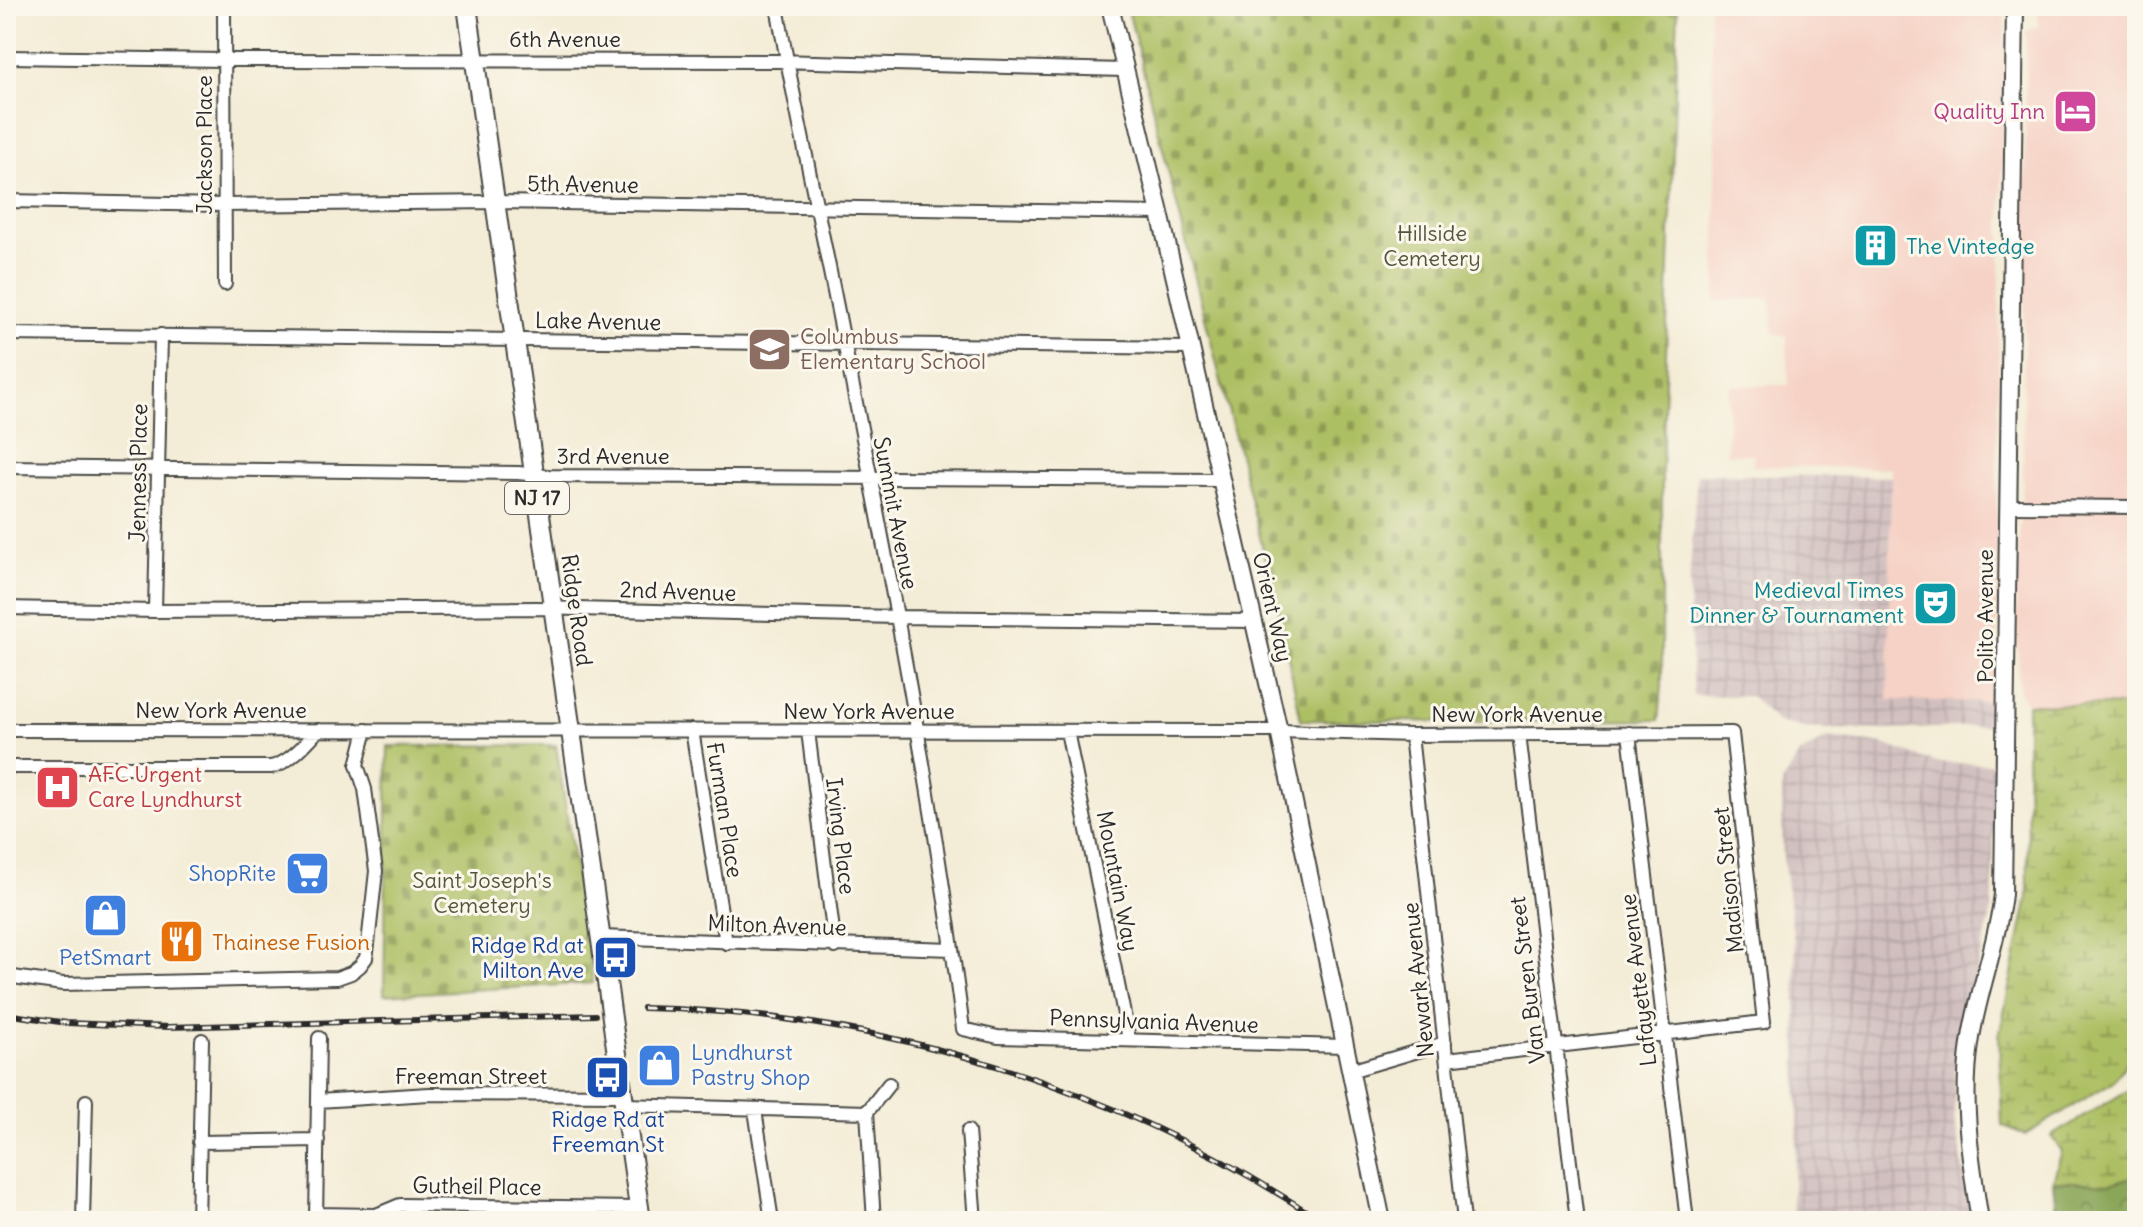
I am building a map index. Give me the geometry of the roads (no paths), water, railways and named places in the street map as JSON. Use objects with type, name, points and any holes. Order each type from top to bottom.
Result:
[{"type":"main road","name":"Ridge Road","points":[[467,6],[640,1214]]},
{"type":"street","name":"Jackson Place","points":[[224,6],[225,284]]},
{"type":"street","name":"Summit Avenue","points":[[777,6],[917,731],[963,1029]]},
{"type":"street","name":"Orient Way","points":[[1110,6],[1279,731],[1382,1221]]},
{"type":"street","name":"Polito Avenue","points":[[1980,1221],[1968,1141],[1966,1076],[1976,1011],[1995,949],[2003,894],[2015,6]]},
{"type":"street","name":"6th Avenue","points":[[6,57],[787,61],[1124,70]]},
{"type":"street","name":"5th Avenue","points":[[6,201],[224,205],[495,202],[1160,213]]},
{"type":"street","name":"Lake Avenue","points":[[6,334],[1190,348]]},
{"type":"street","name":"Jenness Place","points":[[155,611],[161,335]]},
{"type":"street","name":"3rd Avenue","points":[[6,467],[1221,480]]},
{"type":"street","points":[[2009,506],[2137,507]]},
{"type":"street","name":"2nd Avenue","points":[[6,608],[155,611],[553,609],[1253,621]]},
{"type":"street","name":"New York Avenue","points":[[6,730],[1279,731],[1411,735],[1732,733]]},
{"type":"street","points":[[6,767],[271,767],[277,766],[307,743],[318,730]]},
{"type":"street","points":[[6,976],[63,984],[337,978],[351,973],[366,958],[376,871],[368,805],[357,765],[366,730]]},
{"type":"street","name":"Furman Place","points":[[692,730],[726,943]]},
{"type":"street","name":"Irving Place","points":[[808,731],[835,947]]},
{"type":"street","name":"Mountain Way","points":[[1067,731],[1129,1039]]},
{"type":"street","name":"Lafayette Avenue","points":[[1629,733],[1687,1221]]},
{"type":"street","name":"Madison Street","points":[[1664,1035],[1764,1022],[1732,733]]},
{"type":"street","name":"Van Buren Street","points":[[1519,734],[1577,1221]]},
{"type":"street","name":"Newark Avenue","points":[[1411,735],[1464,1221]]},
{"type":"street","name":"Milton Avenue","points":[[600,937],[952,949]]},
{"type":"street","name":"Pennsylvania Avenue","points":[[963,1029],[998,1037],[1345,1046]]},
{"type":"street","points":[[1447,1059],[1664,1035]]},
{"type":"street","points":[[316,1217],[319,1038]]},
{"type":"street","points":[[198,1221],[202,1040]]},
{"type":"street","points":[[1350,1071],[1445,1043]]},
{"type":"street","points":[[874,1221],[867,1112],[889,1084]]},
{"type":"street","name":"Freeman Street","points":[[318,1101],[429,1094],[624,1100],[755,1110],[867,1112]]},
{"type":"street","points":[[83,1221],[86,1101]]},
{"type":"street","points":[[755,1110],[772,1221]]},
{"type":"street","points":[[968,1131],[975,1221]]},
{"type":"street","points":[[199,1142],[318,1140]]},
{"type":"street","name":"Gutheil Place","points":[[316,1217],[376,1215],[400,1205],[640,1214]]},
{"type":"railway","points":[[643,1008],[733,1013],[822,1025],[910,1043],[997,1066],[1082,1096],[1165,1132],[1245,1174],[1321,1221]]},
{"type":"railway","points":[[6,1014],[67,1023],[169,1027],[595,1015]]},
{"type":"place","name":"Quality Inn","points":[[2076,111]]},
{"type":"place","name":"The Vintedge","points":[[1875,246]]},
{"type":"place","name":"Columbus Elementary School","points":[[769,349]]},
{"type":"place","name":"Medieval Times Dinner & Tournament","points":[[1935,603]]},
{"type":"place","name":"AFC Urgent Care Lyndhurst","points":[[57,787]]},
{"type":"place","name":"ShopRite","points":[[307,873]]},
{"type":"place","name":"PetSmart","points":[[105,916]]},
{"type":"place","name":"Thainese Fusion","points":[[181,942]]},
{"type":"place","name":"Ridge Rd at Milton Ave","points":[[615,958]]},
{"type":"place","name":"Lyndhurst Pastry Shop","points":[[660,1065]]},
{"type":"place","name":"Ridge Rd at Freeman St","points":[[608,1078]]},
{"type":"park label","name":"Hillside Cemetery","points":[[1432,246]]},
{"type":"park label","name":"Saint Joseph's Cemetery","points":[[482,892]]}]
